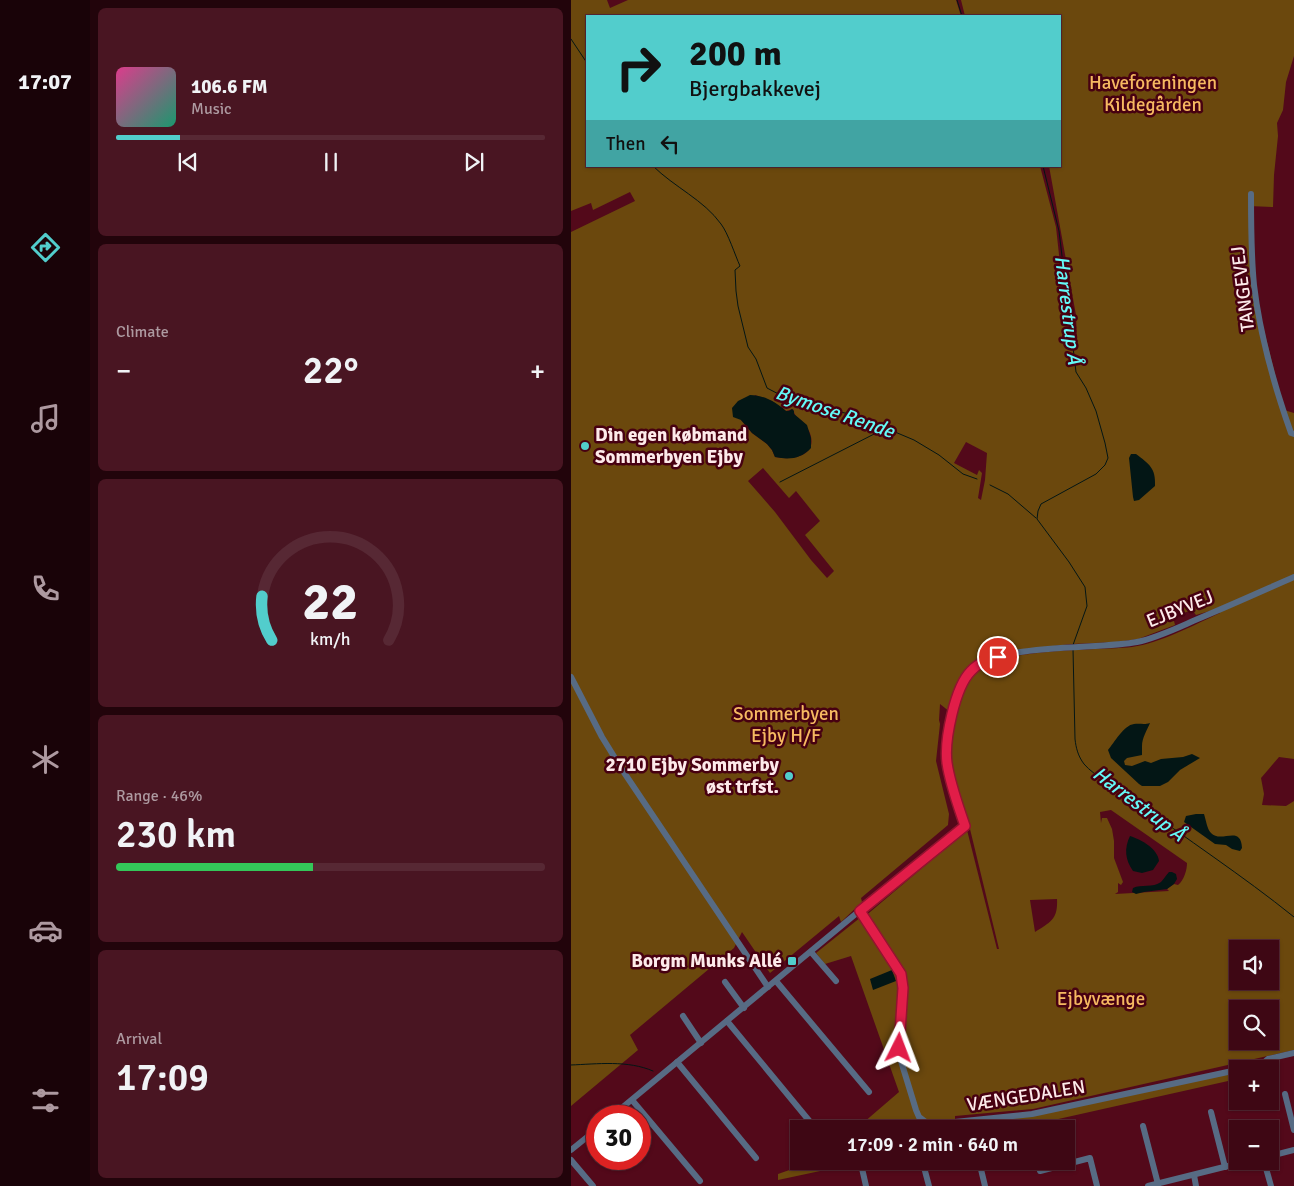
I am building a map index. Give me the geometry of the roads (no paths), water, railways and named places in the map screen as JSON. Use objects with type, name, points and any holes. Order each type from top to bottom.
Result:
[{"type":"street","name":"TANGEVEJ","points":[[1251,194],[1253,275],[1261,330],[1283,411],[1291,433],[1294,434]]},
{"type":"street","name":"EJBYVEJ","points":[[860,911],[965,826],[950,780],[947,760],[948,742],[951,717],[962,684],[977,665],[1007,655],[1073,647],[1127,644],[1154,637],[1294,577]]},
{"type":"street","points":[[571,678],[602,737],[623,771],[768,987]]},
{"type":"street","points":[[626,1105],[860,911]]},
{"type":"street","name":"VÆNGEDALEN","points":[[860,911],[901,974],[903,988],[899,1038],[901,1061],[916,1110],[919,1117],[927,1123],[948,1123],[1032,1114],[1229,1072]]},
{"type":"street","points":[[811,952],[836,981]]},
{"type":"street","points":[[776,981],[869,1092]]},
{"type":"street","points":[[725,982],[743,1008]]},
{"type":"street","points":[[683,1016],[701,1042]]},
{"type":"street","points":[[727,1021],[810,1120]]},
{"type":"street","points":[[1267,1060],[1294,1053]]},
{"type":"street","points":[[677,1062],[757,1158]]},
{"type":"street","points":[[1285,1094],[1294,1130]]},
{"type":"street","points":[[632,1100],[700,1181]]},
{"type":"street","points":[[1211,1112],[1225,1167]]},
{"type":"street","points":[[1143,1126],[1158,1184]]},
{"type":"street","points":[[571,1150],[586,1138]]},
{"type":"street","points":[[1279,1154],[1294,1150]]},
{"type":"street","points":[[1040,1172],[1091,1158],[1097,1186]]},
{"type":"street","points":[[571,1160],[593,1186]]},
{"type":"street","points":[[1148,1186],[1229,1166]]},
{"type":"street","points":[[862,1170],[866,1186]]},
{"type":"street","points":[[925,1170],[929,1186]]},
{"type":"street","points":[[981,1170],[985,1186]]},
{"type":"street","points":[[1267,1170],[1271,1186]]},
{"type":"street","points":[[1194,1175],[1197,1186]]},
{"type":"waterway","name":"Harrestrup Å","points":[[957,0],[962,15]]},
{"type":"waterway","name":"Bymose Rende","points":[[571,39],[586,62]]},
{"type":"waterway","name":"Bymose Rende","points":[[654,167],[714,215],[726,233],[740,266],[735,270],[736,291],[748,347],[756,359],[767,388],[788,399],[857,416],[914,440],[939,455],[963,474],[977,479]]},
{"type":"waterway","name":"Harrestrup Å","points":[[1043,167],[1059,231],[1076,372],[1086,388],[1096,411],[1108,458],[1105,465],[1096,474],[1041,504],[1038,511],[1037,519],[1085,587],[1087,606],[1073,645]]},
{"type":"waterway","points":[[780,482],[883,428]]},
{"type":"waterway","name":"Bymose Rende","points":[[990,485],[1008,494],[1036,518]]},
{"type":"waterway","name":"Harrestrup Å","points":[[1073,649],[1075,739],[1080,758],[1084,764],[1254,886],[1294,917]]},
{"type":"waterway","points":[[571,1065],[623,1064],[653,1071]]},
{"type":"place","name":"Din egen købmand Sommerbyen Ejby","points":[[585,446]]},
{"type":"place","name":"2710 Ejby Sommerby øst trfst.","points":[[789,776]]},
{"type":"place","name":"Borgm Munks Allé","points":[[792,961]]},
{"type":"park label","name":"Haveforeningen Kildegården","points":[[1153,94]]},
{"type":"park label","name":"Sommerbyen Ejby H/F","points":[[786,725]]},
{"type":"park label","name":"Ejbyvænge","points":[[1101,999]]}]
